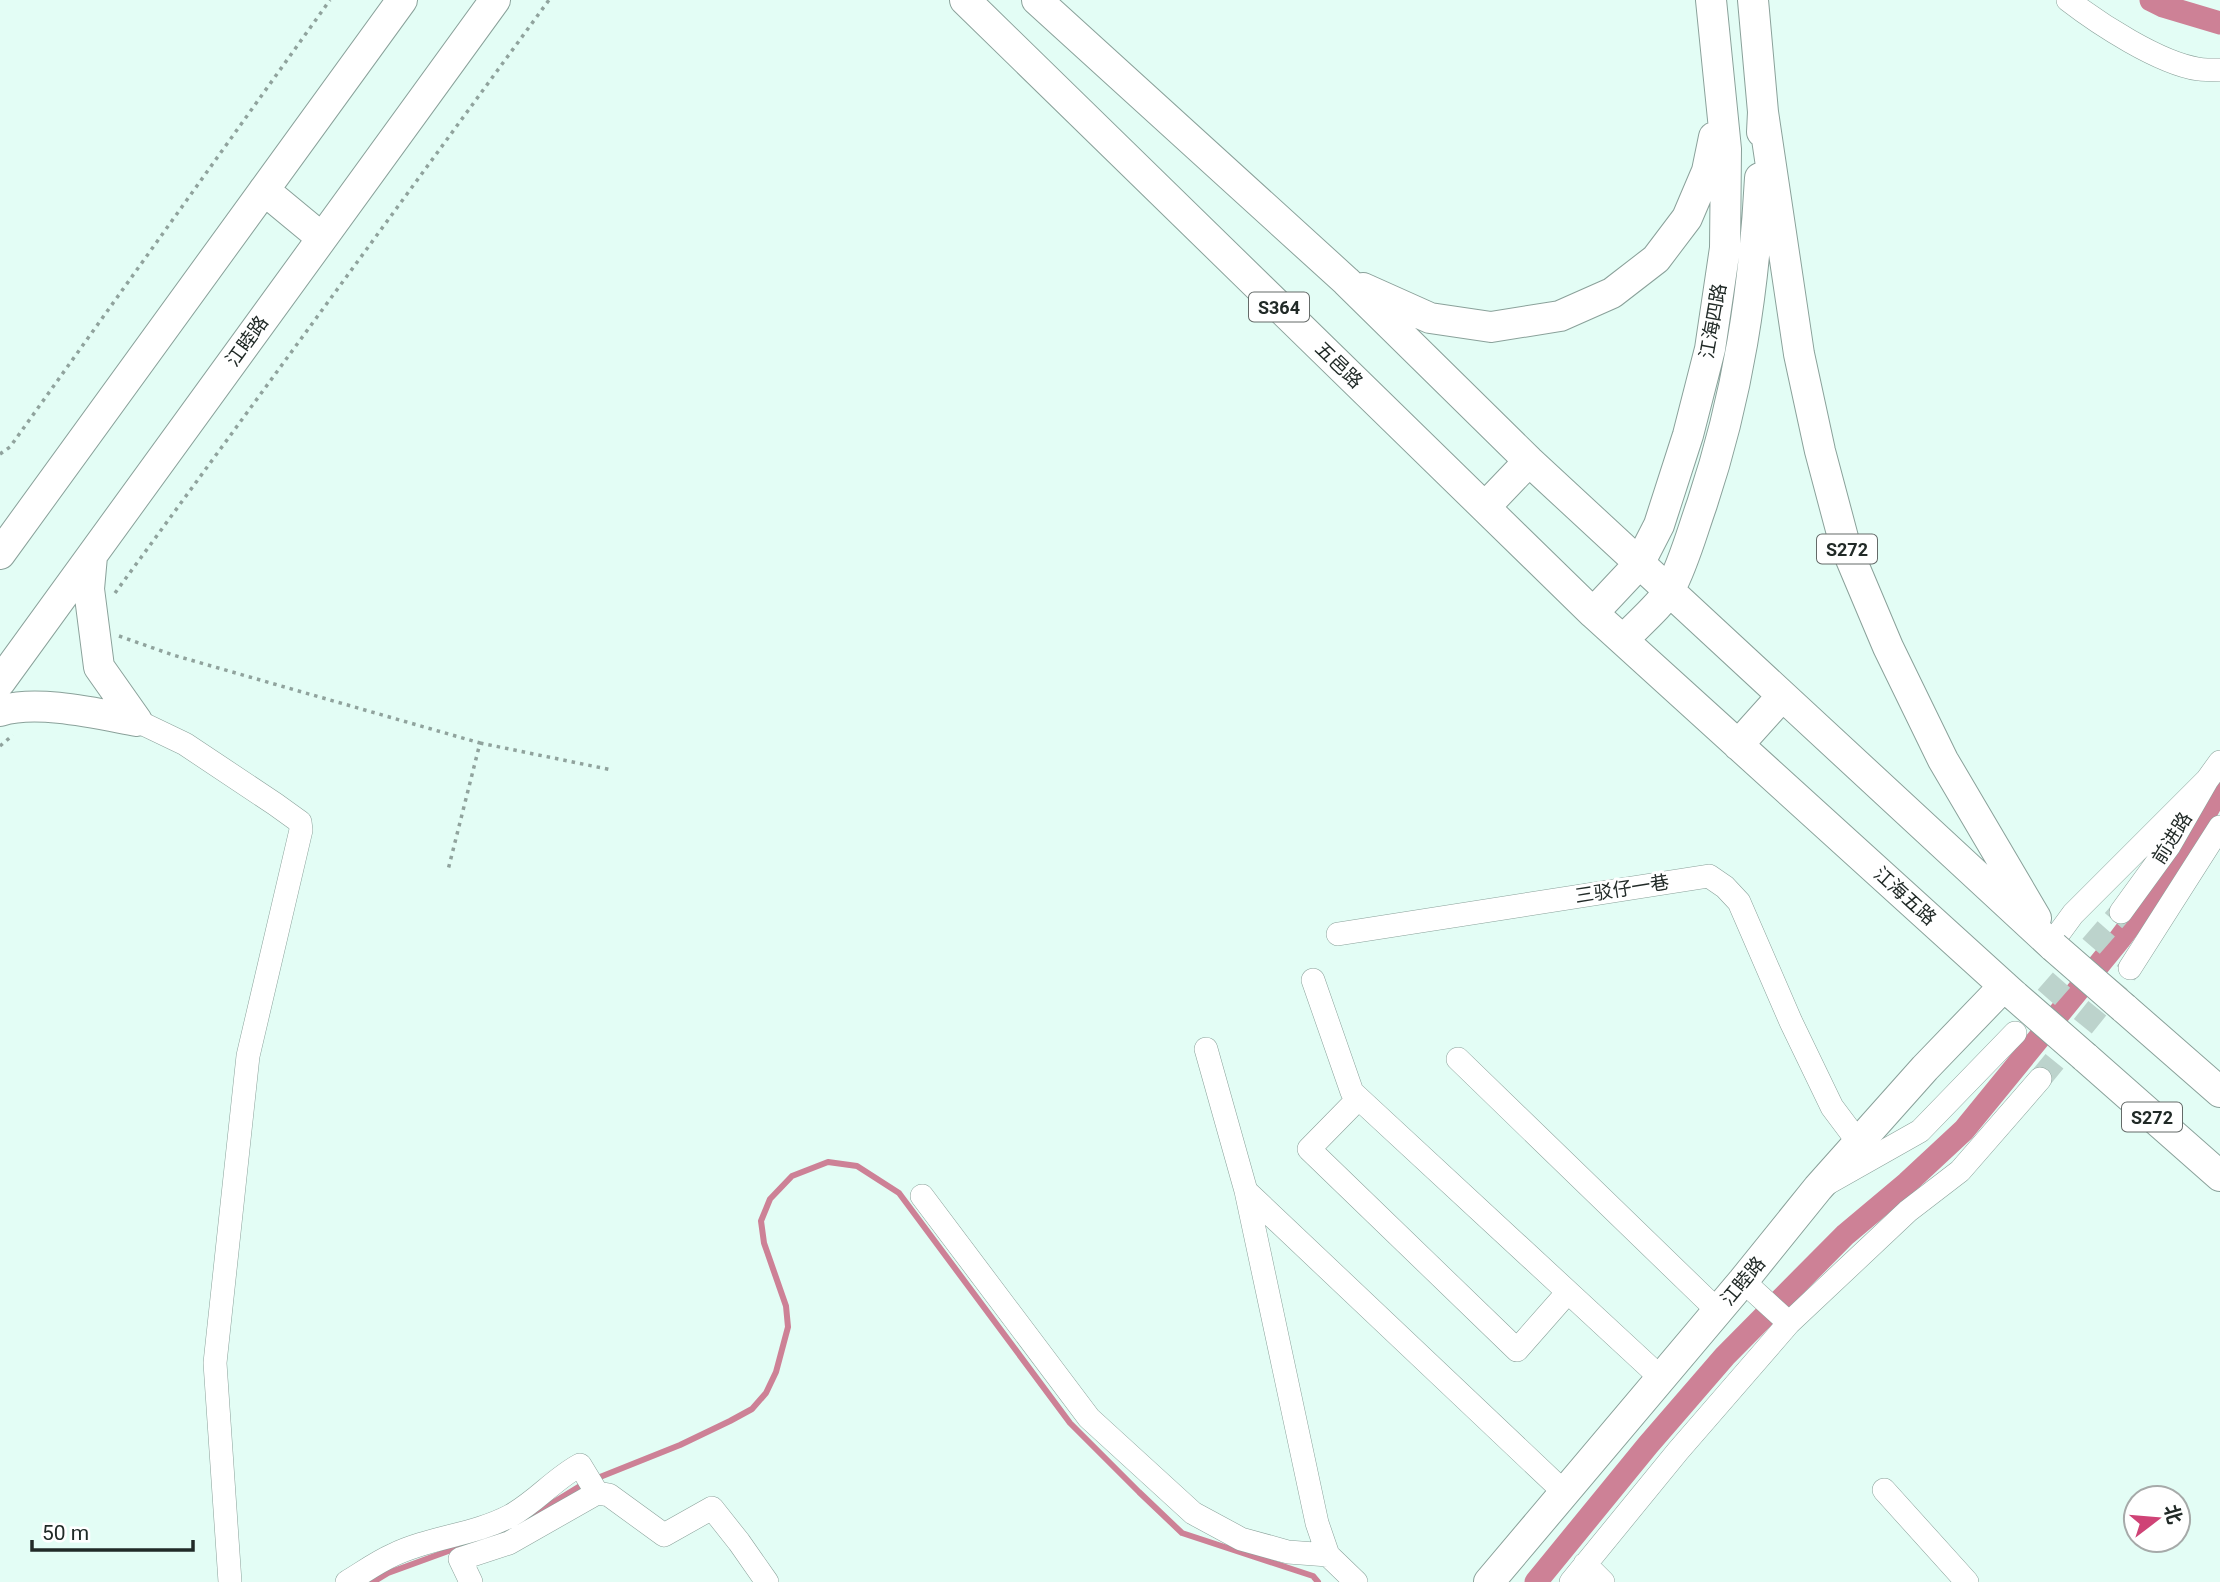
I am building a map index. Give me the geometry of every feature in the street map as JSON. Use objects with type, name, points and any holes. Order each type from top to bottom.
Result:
[{"type":"main road","points":[[0,554],[402,0]]},
{"type":"main road","name":"江睦路","points":[[0,682],[495,0]]},
{"type":"main road","name":"五邑路","points":[[965,0],[1593,613]]},
{"type":"main road","points":[[1037,0],[1346,281],[1529,461],[1639,564]]},
{"type":"main road","name":"江海四路","points":[[1593,613],[1639,564],[1659,525],[1688,435],[1710,349],[1725,248],[1726,149],[1711,0]]},
{"type":"main road","name":"江海四路","points":[[1669,592],[1688,546],[1720,449],[1743,348],[1756,248],[1763,113],[1753,0]]},
{"type":"main road","points":[[1346,281],[1430,318],[1492,327],[1560,316],[1612,293],[1656,259],[1687,218],[1707,171],[1722,103]]},
{"type":"main road","name":"S272","points":[[1763,113],[1799,354],[1820,452],[1845,545],[1888,647],[1943,760],[2052,945]]},
{"type":"main road","points":[[264,190],[322,238]]},
{"type":"main road","points":[[1688,435],[1720,449]]},
{"type":"main road","points":[[1485,507],[1529,461]]},
{"type":"main road","points":[[92,555],[89,589],[99,667],[137,721]]},
{"type":"main road","name":"S272","points":[[1639,564],[2052,945],[2220,1091]]},
{"type":"main road","name":"S272","points":[[1623,640],[1669,592]]},
{"type":"main road","name":"江海五路","points":[[1593,613],[2009,991],[2220,1176]]},
{"type":"main road","points":[[1738,745],[1782,696]]},
{"type":"main road","points":[[0,711],[10,708],[72,709],[137,721]]},
{"type":"main road","name":"江睦路","points":[[1490,1582],[1743,1282],[1818,1188],[1925,1068],[2009,991]]},
{"type":"street","points":[[2068,0],[2105,27],[2171,62],[2198,69],[2220,70]]},
{"type":"street","points":[[137,721],[185,744],[300,822],[302,830],[248,1056],[215,1363],[230,1582]]},
{"type":"street","points":[[2052,945],[2073,914],[2213,771]]},
{"type":"street","name":"前进路","points":[[2121,912],[2169,846],[2213,771]]},
{"type":"street","points":[[2130,968],[2220,827]]},
{"type":"street","name":"三驳仔一巷","points":[[1338,934],[1709,876],[1725,887],[1739,902],[1832,1107],[1859,1143]]},
{"type":"street","points":[[1313,980],[1352,1092],[1661,1378]]},
{"type":"street","points":[[1818,1188],[1920,1131],[2015,1033]]},
{"type":"street","points":[[1206,1049],[1246,1191],[1317,1523],[1328,1555],[1356,1582]]},
{"type":"street","points":[[1458,1059],[1718,1311]]},
{"type":"street","points":[[1603,1582],[1578,1573],[1788,1323],[1908,1211],[1960,1171],[2040,1079]]},
{"type":"street","points":[[1359,1099],[1309,1149],[1517,1350],[1568,1292]]},
{"type":"street","points":[[1246,1191],[1565,1493]]},
{"type":"street","points":[[922,1196],[1089,1418],[1193,1513],[1241,1539],[1288,1552],[1328,1555]]},
{"type":"street","points":[[1743,1282],[1788,1323]]},
{"type":"street","points":[[347,1582],[393,1554],[480,1528],[510,1516],[534,1501],[564,1474],[580,1465],[596,1492]]},
{"type":"street","points":[[1884,1490],[1967,1582]]},
{"type":"street","points":[[471,1582],[460,1559],[509,1543],[596,1492],[609,1495],[664,1535],[712,1508],[766,1582]]},
{"type":"path","points":[[0,454],[18,435],[330,0]]},
{"type":"path","points":[[114,594],[549,0]]},
{"type":"path","points":[[94,627],[173,655],[480,743],[612,770]]},
{"type":"path","points":[[448,870],[480,743]]},
{"type":"waterway","points":[[2151,0],[2220,23]]},
{"type":"waterway","points":[[1536,1582],[1725,1356],[1845,1235],[1964,1130],[2119,940],[2182,856],[2220,787]]},
{"type":"waterway","points":[[595,1479],[680,1445],[730,1421],[752,1409],[766,1393],[776,1372],[788,1327],[786,1306],[764,1243],[761,1221],[770,1199],[792,1176],[828,1162],[857,1166],[899,1193],[1070,1423],[1182,1533],[1313,1576],[1318,1582]]},
{"type":"waterway","points":[[523,1521],[585,1483]]},
{"type":"waterway","points":[[373,1582],[388,1573],[484,1538]]},
{"type":"tunnel","points":[[2024,1023],[2121,912]]},
{"type":"tunnel","points":[[2040,1079],[2130,968]]}]
